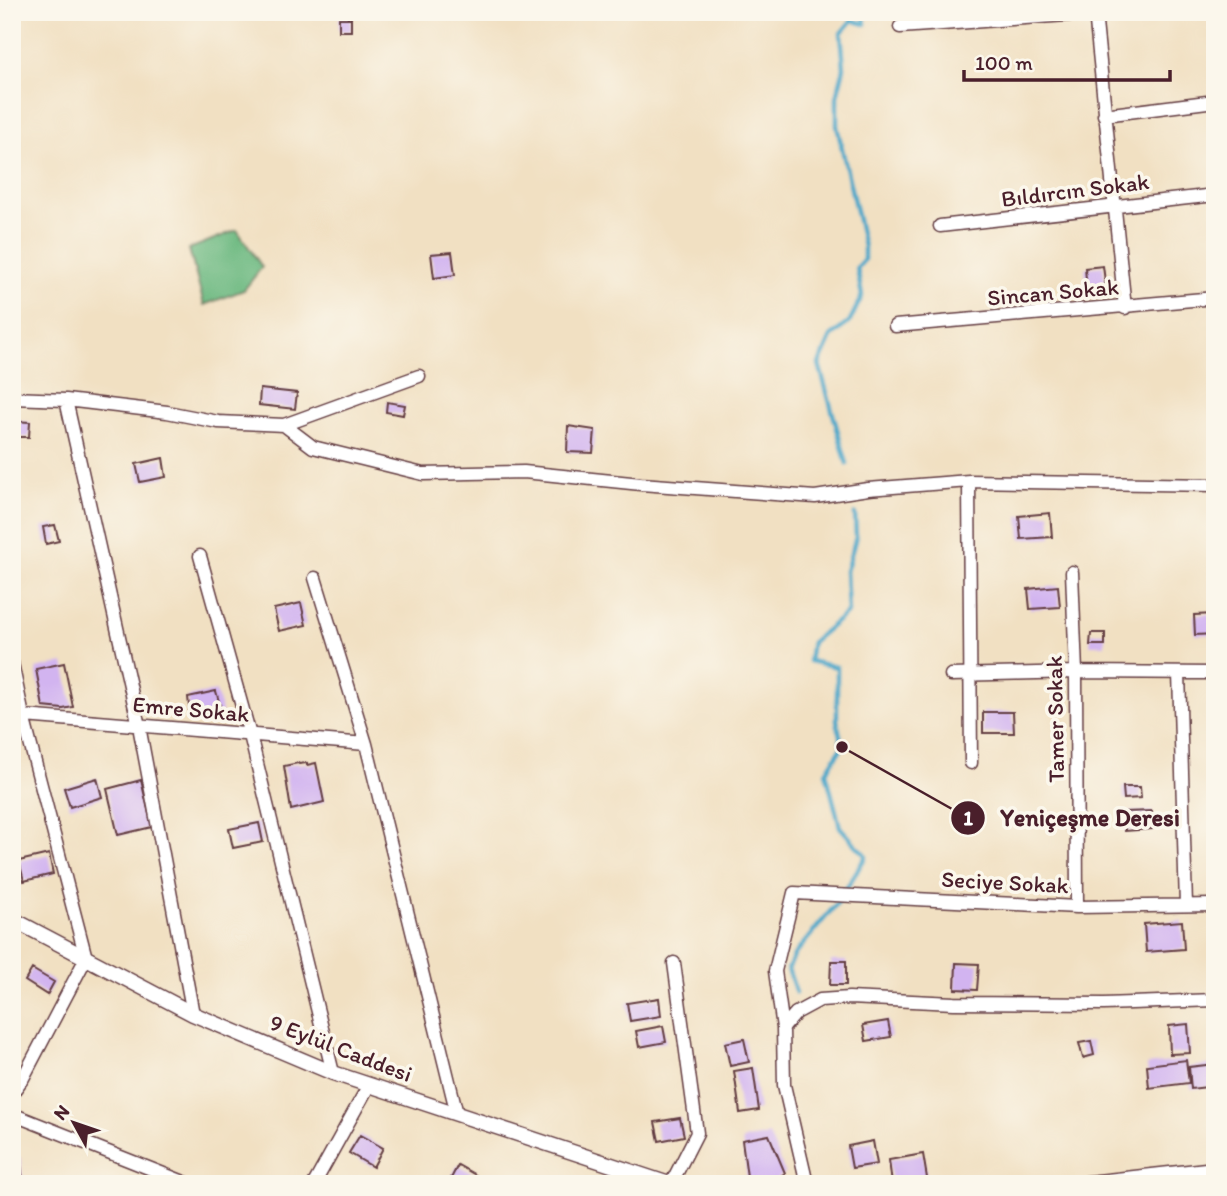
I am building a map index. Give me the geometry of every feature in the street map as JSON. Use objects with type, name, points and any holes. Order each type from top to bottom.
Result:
[{"type":"street","points":[[900,27],[1095,13],[1125,308]]},
{"type":"street","points":[[1104,115],[1215,101]]},
{"type":"street","name":"Bıldırcın Sokak","points":[[940,226],[1215,195]]},
{"type":"street","name":"Sincan Sokak","points":[[895,326],[1125,308],[1215,298]]},
{"type":"street","points":[[12,398],[66,400],[167,412],[218,422],[284,425],[419,376]]},
{"type":"street","points":[[66,400],[139,726],[193,1014]]},
{"type":"street","points":[[284,425],[313,447],[423,474],[524,472],[816,497],[868,489],[969,481],[1215,485]]},
{"type":"street","points":[[969,481],[971,763]]},
{"type":"street","points":[[200,556],[250,735],[333,1073]]},
{"type":"street","name":"Tamer Sokak","points":[[1072,572],[1076,672],[1077,907]]},
{"type":"street","points":[[314,578],[366,744],[457,1114]]},
{"type":"street","points":[[12,663],[18,716],[86,958],[23,1078],[12,1093]]},
{"type":"street","points":[[1179,673],[1186,905]]},
{"type":"street","points":[[951,675],[1215,673]]},
{"type":"street","name":"Emre Sokak","points":[[18,716],[366,744]]},
{"type":"street","name":"Seciye Sokak","points":[[783,1028],[775,971],[794,893],[1077,907],[1215,905]]},
{"type":"street","name":"9 Eylül Caddesi","points":[[12,919],[193,1014],[333,1073],[670,1184]]},
{"type":"street","points":[[670,1184],[697,1133],[674,962]]},
{"type":"street","points":[[807,1184],[783,1085],[783,1028],[796,1013],[820,1000],[1036,1004],[1215,1000]]},
{"type":"street","points":[[314,1184],[369,1085]]},
{"type":"street","points":[[12,1114],[189,1184]]},
{"type":"street","points":[[1071,1184],[1215,1168]]},
{"type":"green space","points":[[237,230],[262,267],[244,290],[204,305],[189,249]]},
{"type":"building","points":[[339,18],[351,18],[351,31],[339,31]]},
{"type":"building","points":[[452,252],[455,275],[434,278],[431,254]]},
{"type":"building","points":[[1103,266],[1106,289],[1087,291],[1085,268]]},
{"type":"building","points":[[260,389],[297,393],[295,409],[259,405]]},
{"type":"building","points":[[387,402],[405,405],[403,415],[386,412]]},
{"type":"building","points":[[12,421],[30,422],[29,437],[12,437]]},
{"type":"building","points":[[568,426],[595,430],[593,453],[567,452]]},
{"type":"building","points":[[163,458],[166,477],[140,482],[136,464]]},
{"type":"building","points":[[1050,513],[1052,537],[1021,539],[1019,516]]},
{"type":"building","points":[[55,525],[59,541],[46,544],[43,527]]},
{"type":"building","points":[[1058,586],[1060,607],[1030,609],[1028,589]]},
{"type":"building","points":[[301,603],[306,625],[279,631],[274,609]]},
{"type":"building","points":[[1215,614],[1215,634],[1195,635],[1194,615]]},
{"type":"building","points":[[1091,633],[1105,633],[1105,645],[1090,645]]},
{"type":"building","points":[[64,663],[73,707],[43,707],[36,669]]},
{"type":"building","points":[[216,691],[223,716],[190,716],[188,697]]},
{"type":"building","points":[[983,712],[1013,712],[1014,733],[983,733]]},
{"type":"building","points":[[316,763],[324,802],[291,810],[284,766]]},
{"type":"building","points":[[97,778],[102,797],[70,807],[64,788]]},
{"type":"building","points":[[141,780],[152,827],[118,835],[107,789]]},
{"type":"building","points":[[1123,787],[1140,787],[1141,798],[1124,799]]},
{"type":"building","points":[[1152,811],[1152,829],[1125,831],[1124,812]]},
{"type":"building","points":[[259,823],[263,842],[233,848],[229,829]]},
{"type":"building","points":[[49,854],[53,874],[24,881],[19,861]]},
{"type":"building","points":[[1182,921],[1184,949],[1146,952],[1144,924]]},
{"type":"building","points":[[831,961],[846,961],[846,985],[830,985]]},
{"type":"building","points":[[956,963],[979,964],[977,990],[955,989]]},
{"type":"building","points":[[32,969],[54,982],[47,995],[25,981]]},
{"type":"building","points":[[659,998],[661,1016],[630,1021],[627,1003]]},
{"type":"building","points":[[888,1021],[891,1037],[866,1041],[863,1025]]},
{"type":"building","points":[[1188,1024],[1190,1053],[1170,1054],[1169,1026]]},
{"type":"building","points":[[663,1026],[666,1042],[639,1047],[636,1031]]},
{"type":"building","points":[[744,1039],[749,1062],[730,1066],[725,1043]]},
{"type":"building","points":[[1091,1041],[1094,1055],[1083,1058],[1079,1043]]},
{"type":"building","points":[[1186,1060],[1189,1083],[1149,1088],[1147,1065]]},
{"type":"building","points":[[1215,1064],[1215,1086],[1191,1089],[1189,1067]]},
{"type":"building","points":[[753,1068],[759,1110],[740,1113],[734,1071]]},
{"type":"building","points":[[680,1118],[684,1136],[659,1141],[655,1122]]},
{"type":"building","points":[[360,1135],[383,1148],[373,1167],[349,1153]]},
{"type":"building","points":[[769,1135],[785,1173],[770,1184],[748,1184],[742,1140]]},
{"type":"building","points":[[873,1141],[877,1164],[852,1168],[848,1146]]},
{"type":"building","points":[[923,1154],[928,1184],[892,1184],[889,1160]]},
{"type":"building","points":[[20,1157],[23,1181],[12,1184],[12,1158]]},
{"type":"building","points":[[458,1165],[484,1180],[482,1184],[448,1184]]},
{"type":"waterway","points":[[847,464],[819,364],[831,337],[850,321],[862,296],[857,268],[864,260],[864,247],[837,126],[837,96],[844,68],[841,33],[852,20],[865,24],[864,12]]},
{"type":"waterway","points":[[796,993],[788,969],[795,954],[838,902],[866,856],[840,827],[826,772],[842,747],[837,720],[837,667],[809,661],[812,642],[848,612],[846,571],[856,537],[855,514]]},
{"type":"place","name":"Yeniçeşme Deresi","points":[[842,747]]}]
